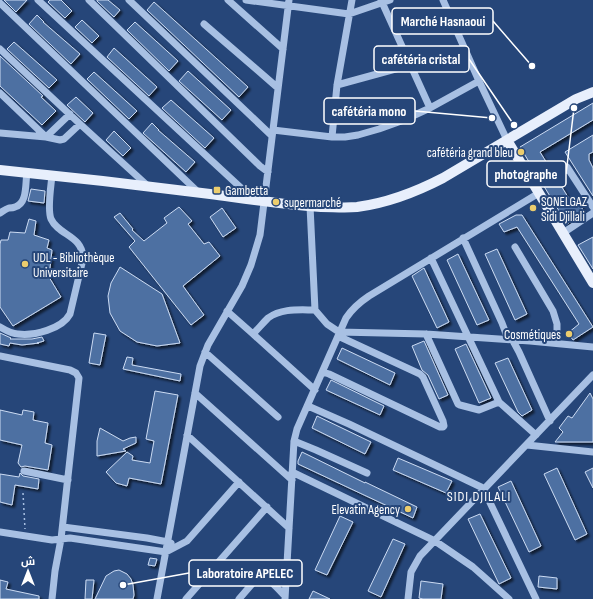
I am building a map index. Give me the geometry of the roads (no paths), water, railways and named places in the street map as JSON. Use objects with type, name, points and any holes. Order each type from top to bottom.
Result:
[{"type":"main road","points":[[576,100],[593,84]]},
{"type":"main road","points":[[0,170],[52,175],[259,201],[310,206],[357,207],[381,203],[407,195],[443,178],[576,100],[593,92]]},
{"type":"main road","points":[[507,140],[593,283]]},
{"type":"street","points":[[38,0],[259,201]]},
{"type":"street","points":[[89,0],[260,166],[268,172]]},
{"type":"street","points":[[129,0],[273,133],[345,137],[379,129],[430,108],[479,81]]},
{"type":"street","points":[[228,0],[283,49]]},
{"type":"street","points":[[246,0],[288,3],[349,14],[390,0]]},
{"type":"street","points":[[332,137],[337,85],[352,0]]},
{"type":"street","points":[[443,0],[507,140]]},
{"type":"street","points":[[382,2],[430,108]]},
{"type":"street","points":[[0,3],[198,193]]},
{"type":"street","points":[[157,599],[200,366],[208,345],[242,286],[252,265],[260,235],[259,201],[268,172],[288,3]]},
{"type":"street","points":[[204,24],[278,88]]},
{"type":"street","points":[[0,49],[149,187]]},
{"type":"street","points":[[337,85],[410,65]]},
{"type":"street","points":[[0,93],[46,137]]},
{"type":"street","points":[[0,102],[12,104]]},
{"type":"street","points":[[46,137],[70,114]]},
{"type":"street","points":[[0,133],[62,140],[80,124]]},
{"type":"street","points":[[567,167],[593,207]]},
{"type":"street","points":[[0,212],[7,208],[20,205],[23,201],[26,172]]},
{"type":"street","points":[[0,327],[17,334],[45,331],[57,327],[67,319],[70,314],[83,259],[83,252],[77,242],[58,227],[51,218],[49,210],[52,175]]},
{"type":"street","points":[[285,598],[294,441],[297,429],[346,318],[351,310],[369,296],[538,193]]},
{"type":"street","points":[[310,206],[315,310],[327,324],[339,334],[420,374],[423,377],[444,426],[440,427],[323,372]]},
{"type":"street","points":[[563,233],[593,213]]},
{"type":"street","points":[[464,238],[502,323],[519,352],[550,421]]},
{"type":"street","points":[[515,246],[554,311],[557,330],[554,342]]},
{"type":"street","points":[[431,258],[499,402],[536,435]]},
{"type":"street","points":[[252,334],[268,318],[278,312],[288,310],[315,310]]},
{"type":"street","points":[[227,311],[315,390]]},
{"type":"street","points":[[339,334],[426,334],[593,346]]},
{"type":"street","points":[[426,334],[458,404],[480,410],[499,402]]},
{"type":"street","points":[[205,352],[278,417]]},
{"type":"street","points":[[0,356],[70,370],[78,375],[79,381],[68,480],[52,599]]},
{"type":"street","points":[[408,599],[412,572],[420,556],[593,375]]},
{"type":"street","points":[[195,393],[292,480]]},
{"type":"street","points":[[308,406],[479,485],[484,490],[536,599]]},
{"type":"street","points":[[187,435],[289,528]]},
{"type":"street","points":[[294,441],[367,473]]},
{"type":"street","points":[[526,445],[593,452]]},
{"type":"street","points":[[24,471],[68,480]]},
{"type":"street","points":[[292,472],[435,541],[473,567],[509,599]]},
{"type":"street","points":[[0,532],[52,540],[70,538],[166,552],[187,541],[240,482]]},
{"type":"street","points":[[186,599],[267,507]]},
{"type":"street","points":[[62,527],[147,538],[168,542],[177,546]]},
{"type":"street","points":[[239,599],[260,576],[265,578],[285,598]]},
{"type":"place","name":"Marché Hasnaoui","points":[[532,66]]},
{"type":"place","name":"photographe","points":[[574,108]]},
{"type":"place","name":"cafétéria mono","points":[[492,118]]},
{"type":"place","name":"cafétéria cristal","points":[[514,125]]},
{"type":"place","name":"cafétéria grand bleu","points":[[521,152]]},
{"type":"place","name":"Gambetta","points":[[217,190]]},
{"type":"place","name":"supermarché","points":[[276,202]]},
{"type":"place","name":"SONELGAZ Sidi Djillali","points":[[533,208]]},
{"type":"place","name":"UDL - Bibliothèque Universitaire","points":[[25,264]]},
{"type":"place","name":"Cosmétiques","points":[[569,334]]},
{"type":"place","name":"Elevatin Agency","points":[[408,509]]},
{"type":"place","name":"Laboratoire APELEC","points":[[123,585]]},
{"type":"district","name":"SIDI DJILALI","points":[[479,496]]}]
